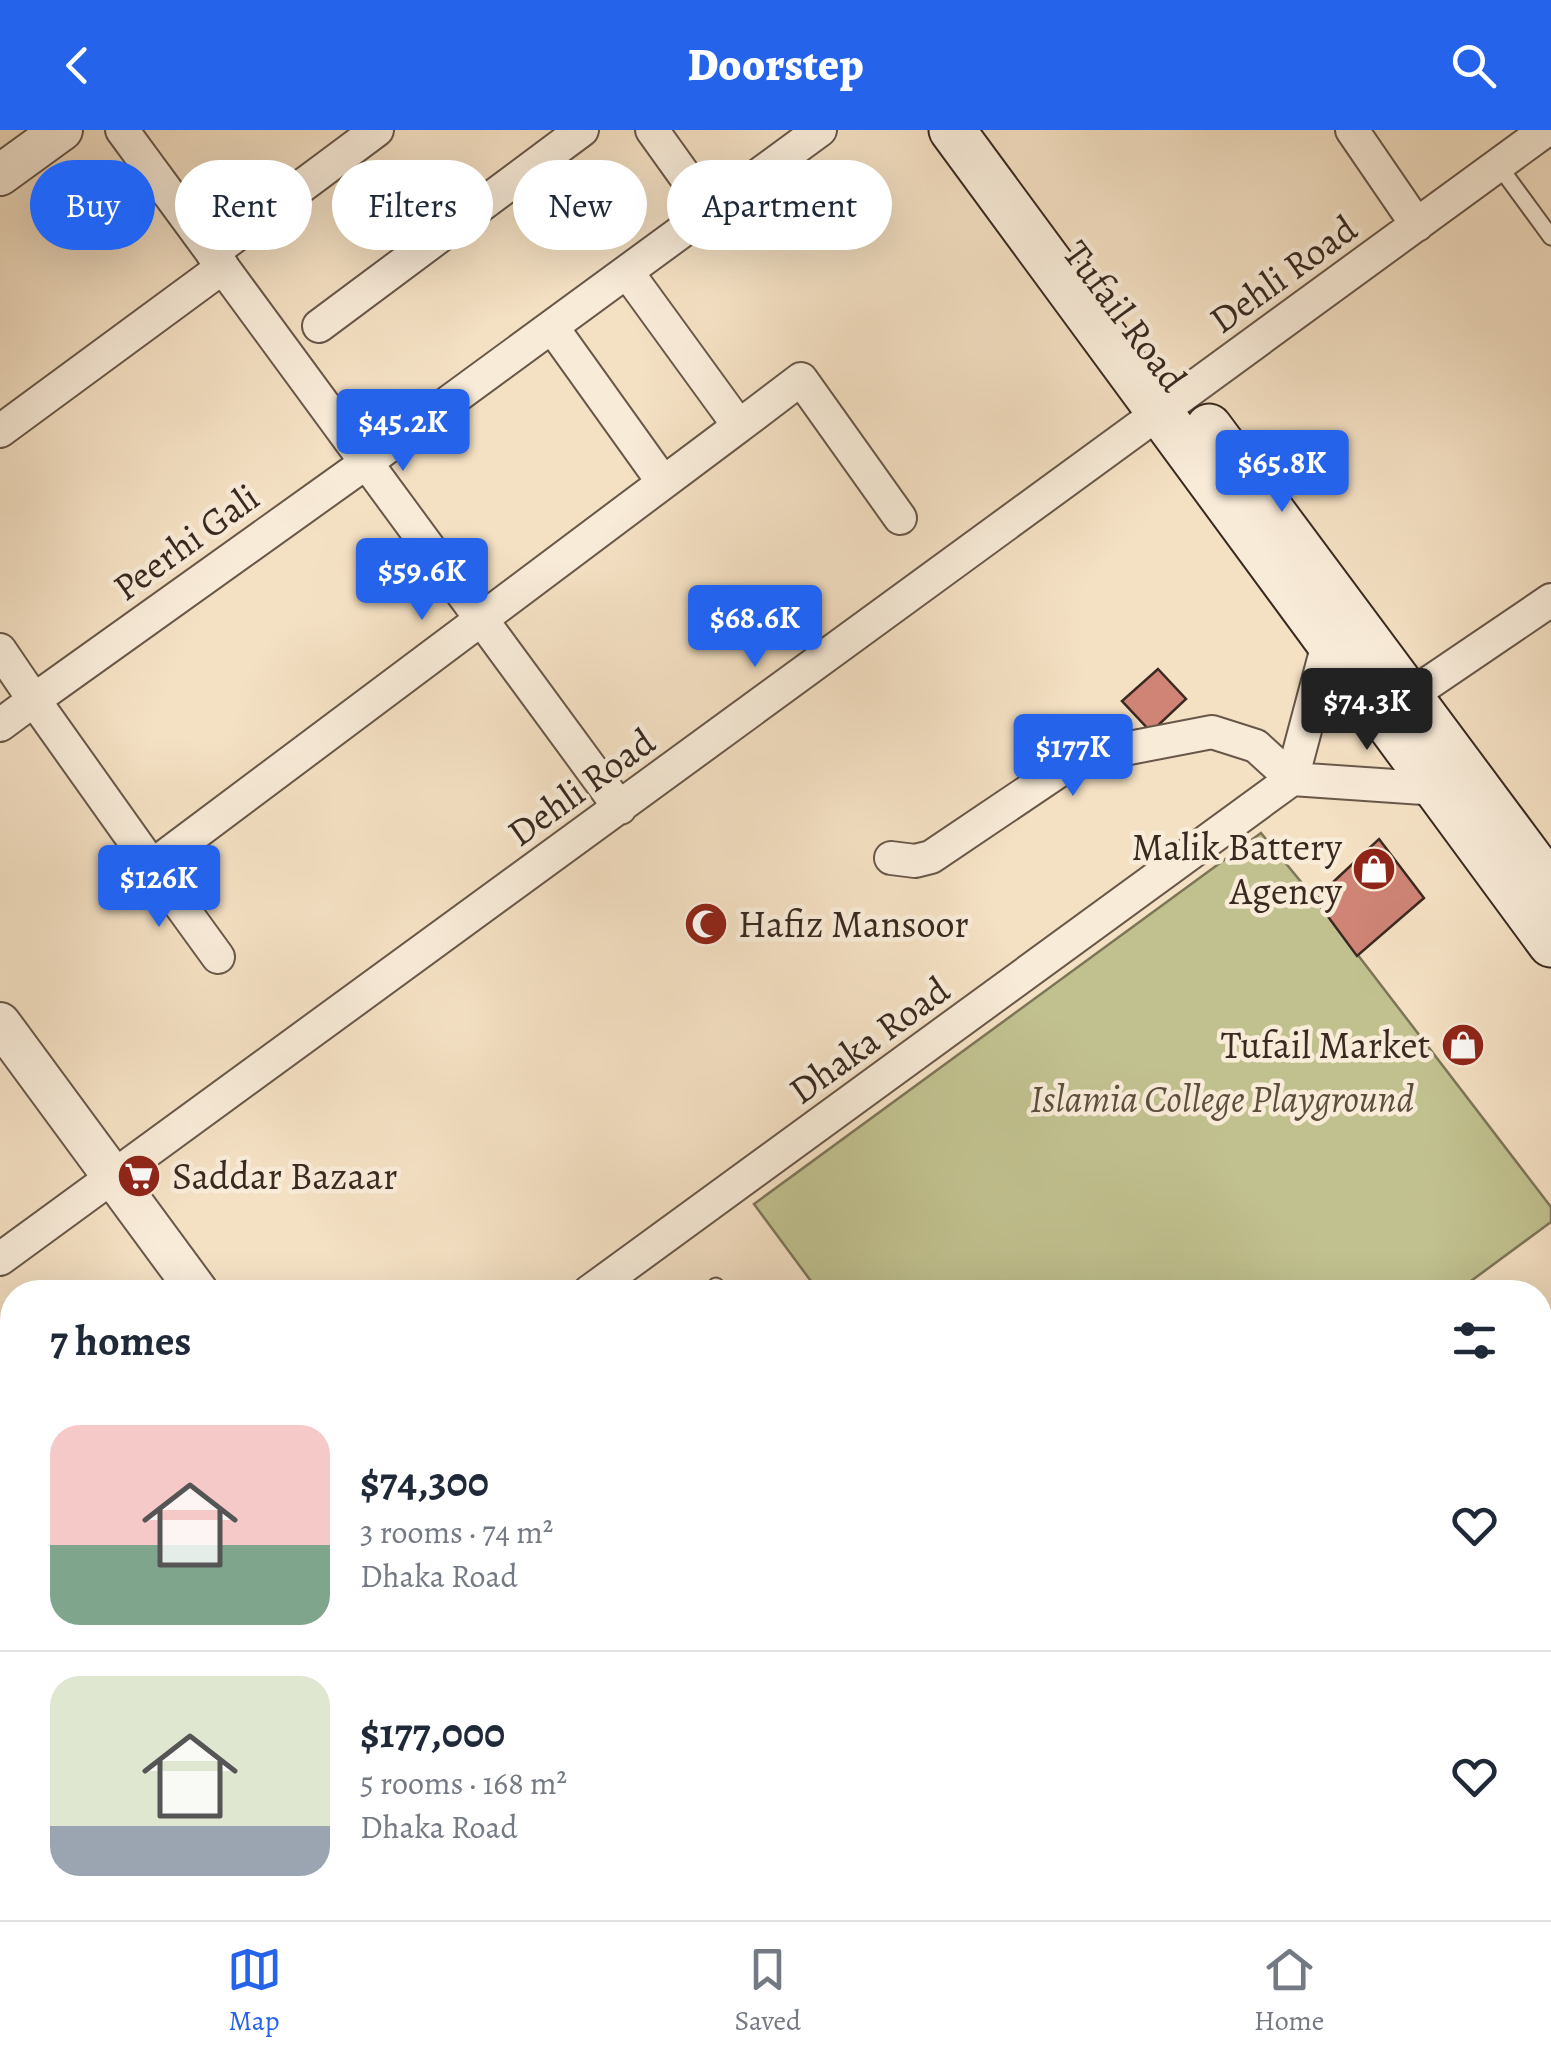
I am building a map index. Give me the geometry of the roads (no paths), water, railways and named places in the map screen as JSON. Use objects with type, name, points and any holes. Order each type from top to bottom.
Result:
[{"type":"main road","points":[[952,130],[1173,405],[1329,640],[1551,944]]},
{"type":"main road","name":"Tufail Road","points":[[986,130],[1173,405],[1411,695],[1551,887]]},
{"type":"street","points":[[0,175],[62,130]]},
{"type":"street","points":[[122,130],[620,808]]},
{"type":"street","points":[[0,431],[377,130]]},
{"type":"street","points":[[319,326],[582,130]]},
{"type":"street","points":[[652,130],[673,160]]},
{"type":"street","name":"Peerhi Gali","points":[[780,160],[820,130]]},
{"type":"street","points":[[1352,130],[1418,225]]},
{"type":"street","name":"Dehli Road","points":[[0,1258],[1546,130]]},
{"type":"street","name":"Peerhi Gali","points":[[0,725],[667,243]]},
{"type":"street","points":[[627,272],[739,426]]},
{"type":"street","points":[[552,327],[663,482]]},
{"type":"street","points":[[152,866],[801,378],[900,518]]},
{"type":"street","points":[[1411,695],[1551,600]]},
{"type":"street","points":[[1292,779],[1329,640]]},
{"type":"street","points":[[0,650],[218,958]]},
{"type":"street","points":[[891,858],[915,862],[931,857],[1066,766],[1212,732],[1256,746],[1292,779],[1438,789]]},
{"type":"street","name":"Dhaka Road","points":[[606,1280],[1292,779]]},
{"type":"street","points":[[0,1023],[189,1280]]},
{"type":"lane","points":[[1499,166],[1551,237]]},
{"type":"place","name":"Malik Battery Agency","points":[[1374,869]]},
{"type":"place","name":"Hafiz Mansoor","points":[[706,924]]},
{"type":"place","name":"Tufail Market","points":[[1463,1045]]},
{"type":"place","name":"Saddar Bazaar","points":[[139,1176]]},
{"type":"park label","name":"Islamia College Playground","points":[[1222,1099]]}]
